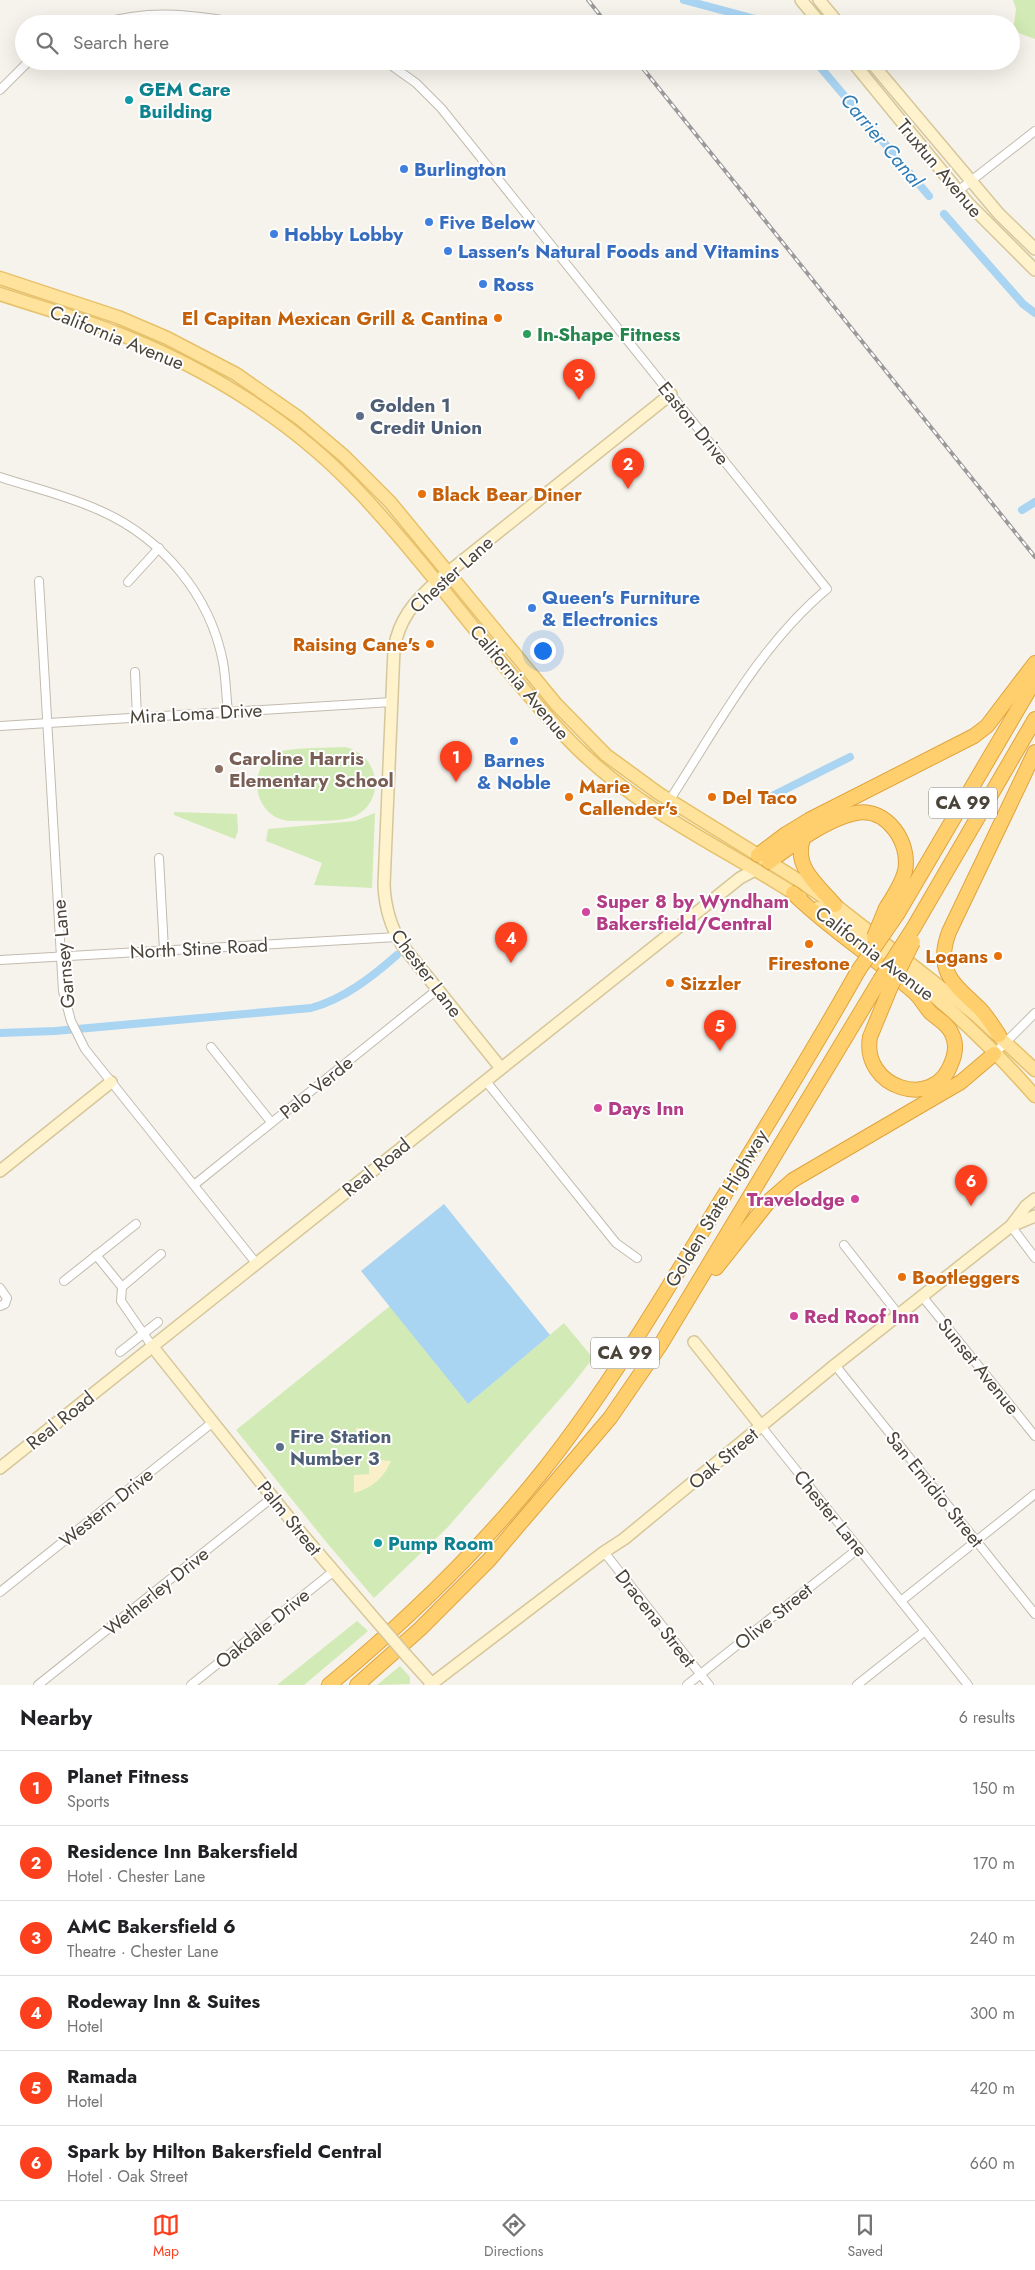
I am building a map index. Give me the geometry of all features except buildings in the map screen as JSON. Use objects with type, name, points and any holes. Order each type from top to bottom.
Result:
[{"type":"highway","points":[[764,858],[786,834],[810,820],[974,736],[987,726],[1023,687],[1035,663]]},
{"type":"highway","name":"CA 99","points":[[892,911],[1023,687],[1035,680]]},
{"type":"highway","name":"CA 99","points":[[885,983],[1035,719]]},
{"type":"highway","points":[[1002,1038],[986,1015],[951,981],[944,962],[943,950],[949,932],[1035,752]]},
{"type":"highway","points":[[764,858],[833,822],[858,812],[877,816],[892,826],[902,841],[906,861],[903,879],[892,911]]},
{"type":"highway","points":[[803,839],[799,849],[802,864],[835,905]]},
{"type":"highway","points":[[793,892],[831,928],[915,994],[931,1013],[950,1030],[955,1048],[950,1067],[931,1086],[914,1090],[896,1086],[883,1078],[873,1064],[869,1046],[885,983]]},
{"type":"highway","name":"Golden State Highway","points":[[329,1685],[400,1623],[461,1562],[512,1507],[572,1433],[678,1272],[858,972],[892,911]]},
{"type":"highway","name":"Golden State Highway","points":[[357,1685],[420,1629],[518,1528],[610,1418],[635,1384],[677,1318],[885,983]]},
{"type":"highway","points":[[677,1318],[758,1214],[781,1189],[806,1171],[961,1082],[994,1054]]},
{"type":"main road","name":"California Avenue","points":[[0,278],[118,317],[173,341],[251,383],[315,430],[378,490],[574,724],[618,764],[670,801],[764,858],[835,905],[1002,1038],[1035,1070]]},
{"type":"main road","name":"California Avenue","points":[[0,294],[102,328],[150,347],[234,390],[293,432],[352,484],[436,582],[524,690],[570,741],[604,772],[657,812],[793,892],[874,948],[975,1035],[1035,1096]]},
{"type":"main road","points":[[293,432],[303,435],[315,430]]},
{"type":"main road","points":[[524,690],[532,688],[562,721],[574,724]]},
{"type":"main road","points":[[570,741],[578,741],[608,763],[618,764]]},
{"type":"main road","points":[[604,772],[621,778],[659,802],[665,803],[670,801]]},
{"type":"main road","points":[[755,870],[764,858]]},
{"type":"main road","points":[[915,994],[959,1027],[975,1035]]},
{"type":"street","points":[[801,0],[814,15]]},
{"type":"street","points":[[819,0],[832,15]]},
{"type":"street","points":[[144,15],[169,13],[183,15]]},
{"type":"street","points":[[0,90],[20,70]]},
{"type":"street","name":"Easton Drive","points":[[398,70],[416,83],[441,108],[827,589],[800,613],[768,650],[670,801]]},
{"type":"street","name":"Truxtun Avenue","points":[[859,70],[958,191],[991,228],[1035,270]]},
{"type":"street","name":"Truxtun Avenue","points":[[878,70],[999,214],[1035,249]]},
{"type":"street","points":[[958,191],[1035,131]]},
{"type":"street","name":"Chester Lane","points":[[500,1067],[397,937],[387,912],[384,885],[394,649],[400,626],[413,604],[436,582],[671,394]]},
{"type":"street","points":[[0,477],[99,510],[128,525],[159,548],[191,585],[207,614],[223,662],[228,712]]},
{"type":"street","points":[[128,582],[159,548]]},
{"type":"street","name":"Garnsey Lane","points":[[39,581],[63,991],[71,1022],[77,1036],[111,1082],[256,1263]]},
{"type":"street","points":[[135,672],[138,717]]},
{"type":"street","name":"Mira Loma Drive","points":[[0,726],[392,702]]},
{"type":"street","points":[[158,858],[164,950]]},
{"type":"street","name":"Real Road","points":[[0,1468],[500,1067],[715,898],[755,870]]},
{"type":"street","name":"North Stine Road","points":[[0,960],[397,937]]},
{"type":"street","name":"Palo Verde","points":[[194,1185],[438,989]]},
{"type":"street","points":[[994,1054],[1002,1038],[1035,1013]]},
{"type":"street","points":[[211,1047],[272,1122]]},
{"type":"street","points":[[485,1080],[616,1243],[637,1258]]},
{"type":"street","points":[[0,1171],[111,1082]]},
{"type":"street","name":"Oak Street","points":[[431,1685],[604,1552],[624,1539],[836,1364],[1011,1226],[1026,1206],[1035,1198]]},
{"type":"street","name":"Oak Street","points":[[1011,1226],[1035,1216]]},
{"type":"street","points":[[64,1281],[136,1224]]},
{"type":"street","points":[[1011,1226],[1035,1258]]},
{"type":"street","points":[[844,1245],[899,1315]]},
{"type":"street","points":[[122,1287],[161,1254]]},
{"type":"street","points":[[96,1255],[122,1287],[121,1301],[152,1346]]},
{"type":"street","points":[[0,1288],[7,1300],[5,1304],[0,1306]]},
{"type":"street","name":"Sunset Avenue","points":[[922,1296],[1035,1436]]},
{"type":"street","points":[[120,1352],[158,1322]]},
{"type":"street","name":"Chester Lane","points":[[694,1342],[968,1685]]},
{"type":"street","name":"Palm Street","points":[[152,1346],[273,1497],[431,1685]]},
{"type":"street","name":"San Emidio Street","points":[[836,1364],[1035,1614]]},
{"type":"street","name":"Western Drive","points":[[0,1592],[212,1422]]},
{"type":"street","points":[[901,1601],[1035,1494]]},
{"type":"street","name":"Wetherley Drive","points":[[38,1685],[273,1497]]},
{"type":"street","name":"Olive Street","points":[[687,1685],[859,1548]]},
{"type":"street","name":"Dracena Street","points":[[604,1552],[709,1685]]},
{"type":"street","name":"Oakdale Drive","points":[[191,1685],[334,1571]]},
{"type":"street","points":[[857,1685],[925,1631]]},
{"type":"green space","points":[[1013,0],[1035,0],[1035,39],[1020,34],[1020,15],[1015,15],[1016,9]]},
{"type":"green space","points":[[345,747],[357,751],[365,758],[372,768],[375,778],[375,789],[372,799],[365,809],[355,816],[332,820],[290,821],[278,818],[269,812],[262,803],[257,781],[260,770],[266,760],[276,753],[299,749]]},
{"type":"green space","points":[[174,812],[237,814],[238,831],[235,839],[174,815]]},
{"type":"green space","points":[[375,813],[372,888],[314,885],[322,863],[266,841],[268,829],[355,821]]},
{"type":"green space","points":[[390,1306],[468,1404],[564,1323],[593,1358],[572,1385],[447,1528],[374,1598],[236,1430]]},
{"type":"green space","points":[[357,1621],[368,1631],[304,1685],[277,1685]]},
{"type":"green space","points":[[400,1666],[410,1677],[410,1684],[377,1685]]},
{"type":"sand","points":[[356,1428],[367,1429],[380,1434],[389,1445],[356,1442]]},
{"type":"sand","points":[[369,1459],[391,1461],[377,1482],[354,1493],[354,1475],[369,1474]]},
{"type":"water","points":[[444,1204],[550,1335],[468,1404],[361,1271]]},
{"type":"waterway","name":"Carrier Canal","points":[[684,0],[740,15]]},
{"type":"waterway","name":"Carrier Canal","points":[[823,70],[929,196]]},
{"type":"waterway","name":"Carrier Canal","points":[[944,214],[1023,304],[1035,313]]},
{"type":"waterway","points":[[1022,510],[1035,502]]},
{"type":"waterway","points":[[766,799],[850,757]]},
{"type":"waterway","points":[[0,1033],[55,1031],[311,1008],[346,993],[397,955]]},
{"type":"railway","points":[[588,0],[600,15]]},
{"type":"railway","points":[[644,70],[1035,557]]},
{"type":"place","name":"GEM Care Building","points":[[129,100]]},
{"type":"place","name":"Burlington","points":[[404,169]]},
{"type":"place","name":"Five Below","points":[[429,222]]},
{"type":"place","name":"Hobby Lobby","points":[[274,234]]},
{"type":"place","name":"Lassen's Natural Foods and Vitamins","points":[[448,251]]},
{"type":"place","name":"Ross","points":[[483,284]]},
{"type":"place","name":"El Capitan Mexican Grill & Cantina","points":[[498,318]]},
{"type":"place","name":"In-Shape Fitness","points":[[527,334]]},
{"type":"place","name":"AMC Bakersfield 6","points":[[579,400]]},
{"type":"place","name":"Golden 1 Credit Union","points":[[360,416]]},
{"type":"place","name":"Residence Inn Bakersfield","points":[[628,489]]},
{"type":"place","name":"Black Bear Diner","points":[[422,494]]},
{"type":"place","name":"Queen's Furniture & Electronics","points":[[532,608]]},
{"type":"place","name":"Raising Cane's","points":[[430,644]]},
{"type":"place","name":"Barnes & Noble","points":[[514,741]]},
{"type":"place","name":"Caroline Harris Elementary School","points":[[219,769]]},
{"type":"place","name":"Planet Fitness","points":[[456,782]]},
{"type":"place","name":"Marie Callender's","points":[[569,797]]},
{"type":"place","name":"Del Taco","points":[[712,797]]},
{"type":"place","name":"Super 8 by Wyndham Bakersfield/Central","points":[[586,912]]},
{"type":"place","name":"Firestone","points":[[809,944]]},
{"type":"place","name":"Logans","points":[[998,956]]},
{"type":"place","name":"Rodeway Inn & Suites","points":[[511,963]]},
{"type":"place","name":"Sizzler","points":[[670,983]]},
{"type":"place","name":"Ramada","points":[[720,1051]]},
{"type":"place","name":"Days Inn","points":[[598,1108]]},
{"type":"place","name":"Travelodge","points":[[855,1199]]},
{"type":"place","name":"Spark by Hilton Bakersfield Central","points":[[971,1206]]},
{"type":"place","name":"Bootleggers","points":[[902,1277]]},
{"type":"place","name":"Red Roof Inn","points":[[794,1316]]},
{"type":"place","name":"Fire Station Number 3","points":[[280,1447]]},
{"type":"place","name":"Pump Room","points":[[378,1543]]}]
